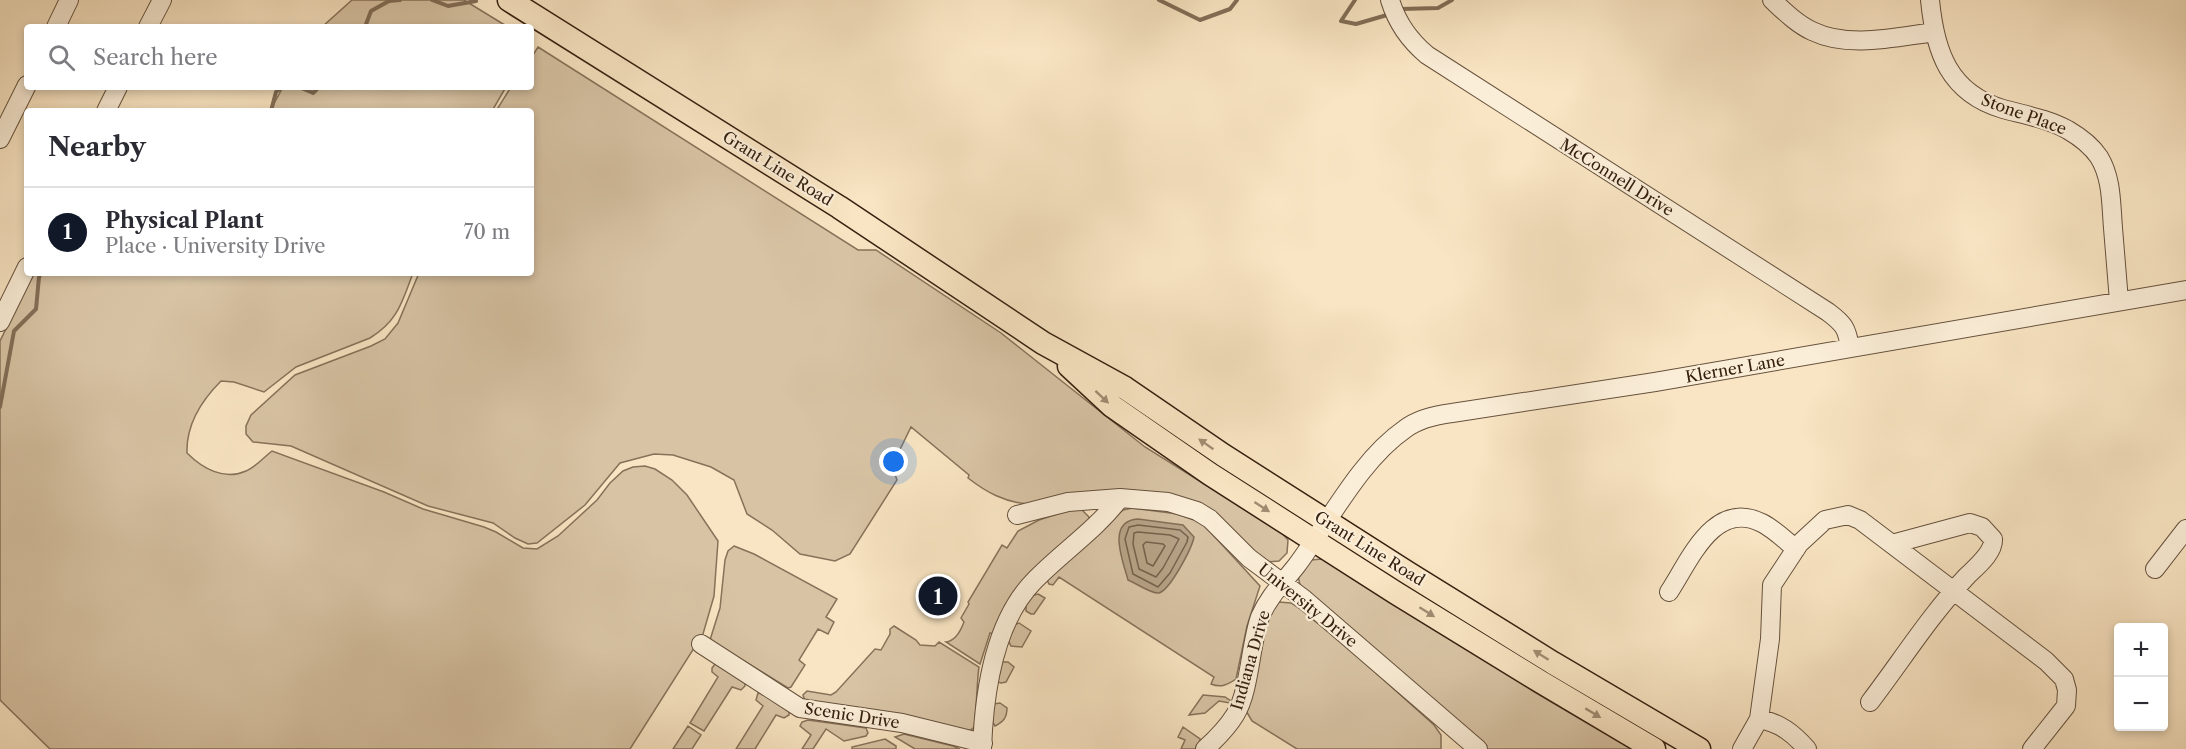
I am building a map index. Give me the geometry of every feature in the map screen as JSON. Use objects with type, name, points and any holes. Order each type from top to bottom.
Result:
[{"type":"main road","name":"Grant Line Road","points":[[509,0],[839,207],[1043,343],[1125,388],[1326,521],[1553,663],[1700,749]]},
{"type":"main road","name":"Grant Line Road","points":[[1043,343],[1112,406],[1210,474],[1541,682],[1654,749]]},
{"type":"street","points":[[57,24],[68,0]]},
{"type":"street","points":[[150,24],[162,0]]},
{"type":"street","name":"McConnell Drive","points":[[1390,0],[1408,38],[1427,56],[1833,316],[1844,325],[1850,348]]},
{"type":"street","points":[[1773,0],[1799,23],[1835,39],[1883,38],[1935,32]]},
{"type":"street","name":"Stone Place","points":[[1930,0],[1941,54],[1946,66],[1962,87],[1974,96],[2001,108],[2063,127],[2089,145],[2098,156],[2109,182],[2119,301]]},
{"type":"street","points":[[0,140],[5,117],[24,89]]},
{"type":"street","points":[[108,108],[116,90]]},
{"type":"street","points":[[0,322],[24,273]]},
{"type":"street","name":"Klerner Lane","points":[[1314,541],[1326,521],[1376,456],[1406,428],[1438,415],[1655,382],[2186,290]]},
{"type":"street","points":[[982,746],[986,694],[1006,626],[1033,582],[1089,532],[1120,498]]},
{"type":"street","name":"University Drive","points":[[1017,515],[1068,502],[1120,498],[1168,502],[1197,511],[1210,519],[1249,558],[1281,582],[1470,747]]},
{"type":"street","points":[[1742,749],[1759,719],[1770,639],[1772,585],[1796,549],[1825,520],[1848,515],[1860,520],[2046,661],[2064,680],[2067,690],[2066,706],[2032,749]]},
{"type":"street","points":[[1669,592],[1710,530],[1720,522],[1735,518],[1750,519],[1764,524],[1796,549]]},
{"type":"street","points":[[1870,702],[1953,590],[1981,561],[1993,545],[1993,539],[1982,527],[1970,523],[1892,544]]},
{"type":"street","points":[[2155,569],[2186,529]]},
{"type":"street","name":"Indiana Drive","points":[[1205,749],[1221,735],[1237,713],[1265,606],[1314,541]]},
{"type":"street","name":"Scenic Drive","points":[[701,644],[800,708],[902,723],[982,746]]},
{"type":"street","points":[[1759,719],[1785,728],[1795,735],[1807,749]]},
{"type":"shaded area","points":[[352,0],[464,0],[503,24],[325,24]]},
{"type":"shaded area","points":[[538,47],[858,250],[876,250],[1001,333],[1145,447],[1281,532],[1288,540],[1287,553],[1279,561],[1266,562],[1209,509],[1028,504],[1003,499],[968,478],[969,475],[911,427],[892,466],[897,480],[850,554],[835,561],[800,554],[772,530],[747,514],[734,480],[711,467],[673,455],[654,454],[620,463],[585,505],[537,543],[528,544],[493,523],[428,506],[291,446],[253,442],[246,434],[246,426],[251,415],[295,375],[385,339],[398,323],[418,276],[534,276],[534,108],[498,108],[509,90],[534,90],[534,53]]},
{"type":"shaded area","points":[[281,90],[504,90],[494,108],[272,108]]},
{"type":"shaded area","points":[[32,276],[412,276],[393,318],[370,338],[296,367],[264,392],[234,382],[221,381],[196,414],[189,432],[187,453],[206,468],[230,475],[250,469],[272,451],[384,492],[423,509],[484,527],[523,548],[537,549],[558,536],[597,500],[623,471],[645,466],[655,469],[672,480],[687,495],[718,541],[714,596],[703,634],[630,749],[50,749],[0,700],[0,341]]},
{"type":"shaded area","points":[[1132,508],[1178,514],[1202,523],[1260,586],[1247,626],[1236,679],[1230,683],[1221,686],[1211,684],[1214,677],[1059,577],[1053,585],[1049,584],[1047,580],[1111,520],[1123,510]]},
{"type":"shaded area","points":[[1069,510],[1082,510],[1089,520],[993,634],[990,633],[980,664],[946,642],[952,640],[959,632],[964,622],[961,618],[968,602],[1002,545],[1007,548],[1018,531],[1039,520]]},
{"type":"shaded area","points":[[734,546],[754,554],[837,599],[826,617],[834,622],[828,634],[818,629],[799,660],[805,665],[791,687],[788,688],[710,640],[720,608],[725,560],[728,551]]},
{"type":"shaded area","points":[[1322,559],[1632,749],[1486,749],[1300,585],[1298,576],[1311,560]]},
{"type":"shaded area","points":[[1038,594],[1045,598],[1034,614],[1031,614],[1026,611],[1026,605],[1031,596]]},
{"type":"shaded area","points":[[1279,602],[1291,603],[1300,609],[1347,647],[1434,725],[1441,735],[1441,749],[1297,749],[1252,721],[1245,709],[1264,621]]},
{"type":"shaded area","points":[[1019,623],[1031,631],[1022,647],[1011,646],[1008,640],[1014,625]]},
{"type":"shaded area","points":[[894,626],[920,645],[935,646],[939,642],[979,667],[975,723],[972,729],[965,732],[805,701],[803,695],[807,691],[831,695],[836,692],[875,649],[881,650],[890,634],[890,629]]},
{"type":"shaded area","points":[[1003,662],[1008,662],[1014,667],[1006,682],[1001,683],[998,682]]},
{"type":"shaded area","points":[[715,664],[719,664],[745,683],[745,686],[741,690],[732,687],[704,731],[690,723],[718,677],[712,672]]},
{"type":"shaded area","points":[[758,693],[789,710],[789,715],[784,718],[776,715],[755,749],[736,749],[763,706],[756,700]]},
{"type":"shaded area","points":[[1203,695],[1225,697],[1231,701],[1230,703],[1219,701],[1205,713],[1189,715]]},
{"type":"shaded area","points":[[1000,703],[1007,708],[1006,714],[995,726],[992,721],[994,704]]},
{"type":"shaded area","points":[[808,720],[866,728],[868,733],[866,736],[844,741],[826,729],[813,749],[802,749],[811,735],[800,726],[802,722]]},
{"type":"shaded area","points":[[688,726],[701,735],[692,749],[673,749]]},
{"type":"shaded area","points":[[1183,727],[1200,739],[1195,749],[1181,749],[1185,740],[1178,737]]},
{"type":"shaded area","points":[[904,734],[960,749],[915,749],[895,737]]},
{"type":"shaded area","points":[[885,739],[896,746],[896,749],[852,749],[852,747]]},
{"type":"water","points":[[1138,519],[1183,525],[1194,537],[1185,559],[1169,585],[1159,593],[1128,580],[1123,563],[1119,534],[1128,521]]},
{"type":"waterway","points":[[366,24],[371,11],[389,1],[400,0]]},
{"type":"waterway","points":[[432,0],[448,6],[476,1]]},
{"type":"waterway","points":[[1159,0],[1200,20],[1230,9],[1237,0]]},
{"type":"waterway","points":[[1355,0],[1341,21],[1356,24],[1387,15]]},
{"type":"waterway","points":[[1401,9],[1438,8],[1452,0]]},
{"type":"waterway","points":[[272,108],[278,90]]},
{"type":"waterway","points":[[306,90],[313,93],[316,90]]},
{"type":"waterway","points":[[0,407],[14,331],[36,309],[40,276]]},
{"type":"place","name":"Physical Plant","points":[[938,596]]}]
